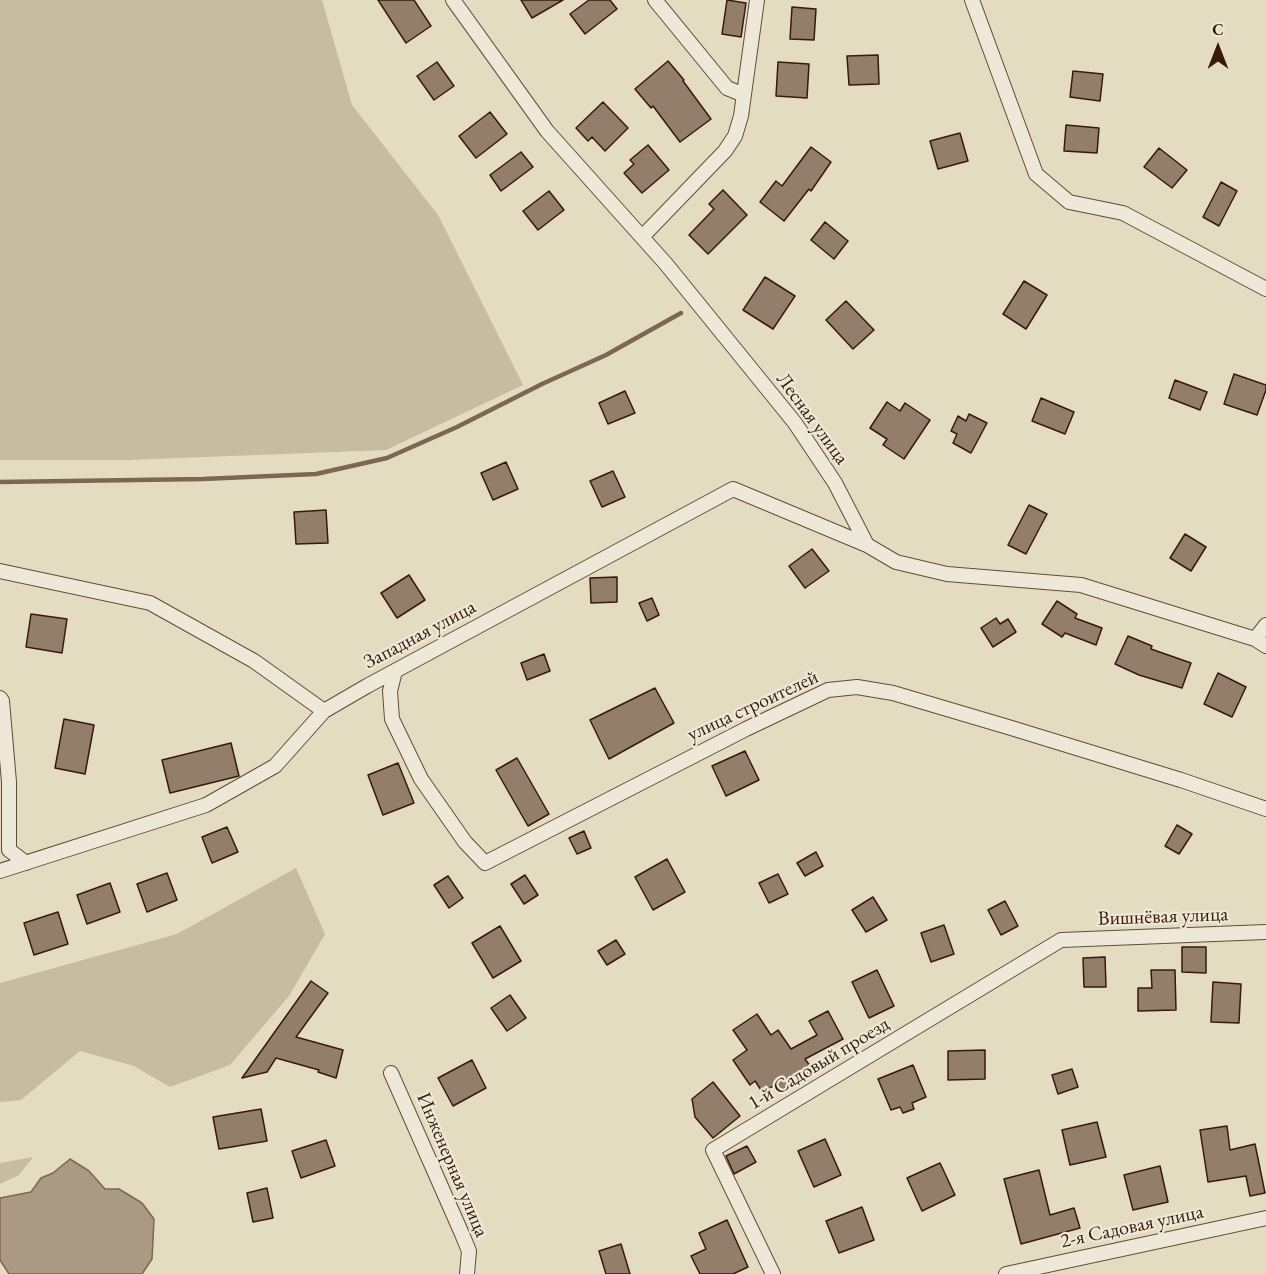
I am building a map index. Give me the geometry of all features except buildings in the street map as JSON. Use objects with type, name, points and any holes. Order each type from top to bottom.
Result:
[{"type":"street","name":"Лесная улица","points":[[453,0],[547,131],[642,237],[795,423],[835,483],[867,545]]},
{"type":"street","points":[[655,0],[727,88],[744,95]]},
{"type":"street","points":[[642,237],[725,151],[735,136],[741,116],[758,0]]},
{"type":"street","points":[[972,0],[1036,174],[1069,202],[1123,213],[1266,289]]},
{"type":"street","name":"Западная улица","points":[[0,871],[206,805],[275,766],[324,711],[733,489],[867,545]]},
{"type":"street","points":[[867,545],[896,562],[947,574],[1082,585],[1260,642],[1266,625]]},
{"type":"street","points":[[0,571],[150,603],[254,661],[324,711]]},
{"type":"street","name":"улица строителей","points":[[395,671],[390,691],[392,719],[421,779],[465,842],[485,863],[746,729],[828,690],[857,687],[893,693],[996,723],[1181,780],[1266,809]]},
{"type":"street","points":[[0,698],[9,782],[9,850],[26,863]]},
{"type":"street","name":"Вишнёвая улица","points":[[1061,940],[1266,932]]},
{"type":"street","name":"1-й Садовый проезд","points":[[773,1274],[713,1150],[1061,940]]},
{"type":"street","name":"Инженерная улица","points":[[391,1073],[462,1234],[468,1251],[467,1274]]},
{"type":"street","name":"2-я Садовая улица","points":[[1006,1274],[1266,1218]]},
{"type":"shaded area","points":[[0,0],[322,0],[352,105],[438,215],[523,385],[386,450],[127,460],[0,460]]},
{"type":"shaded area","points":[[296,868],[325,934],[289,996],[230,1065],[170,1087],[134,1066],[80,1051],[21,1100],[0,1102],[0,983],[177,934]]},
{"type":"shaded area","points":[[33,1157],[19,1175],[0,1184],[0,1163]]},
{"type":"shaded area","points":[[70,1159],[89,1171],[105,1189],[119,1189],[142,1203],[154,1219],[152,1259],[142,1274],[9,1274],[0,1260],[0,1198],[31,1192],[41,1178],[53,1173]]},
{"type":"waterway","points":[[0,482],[203,479],[316,474],[387,458],[606,355],[681,313]]}]
